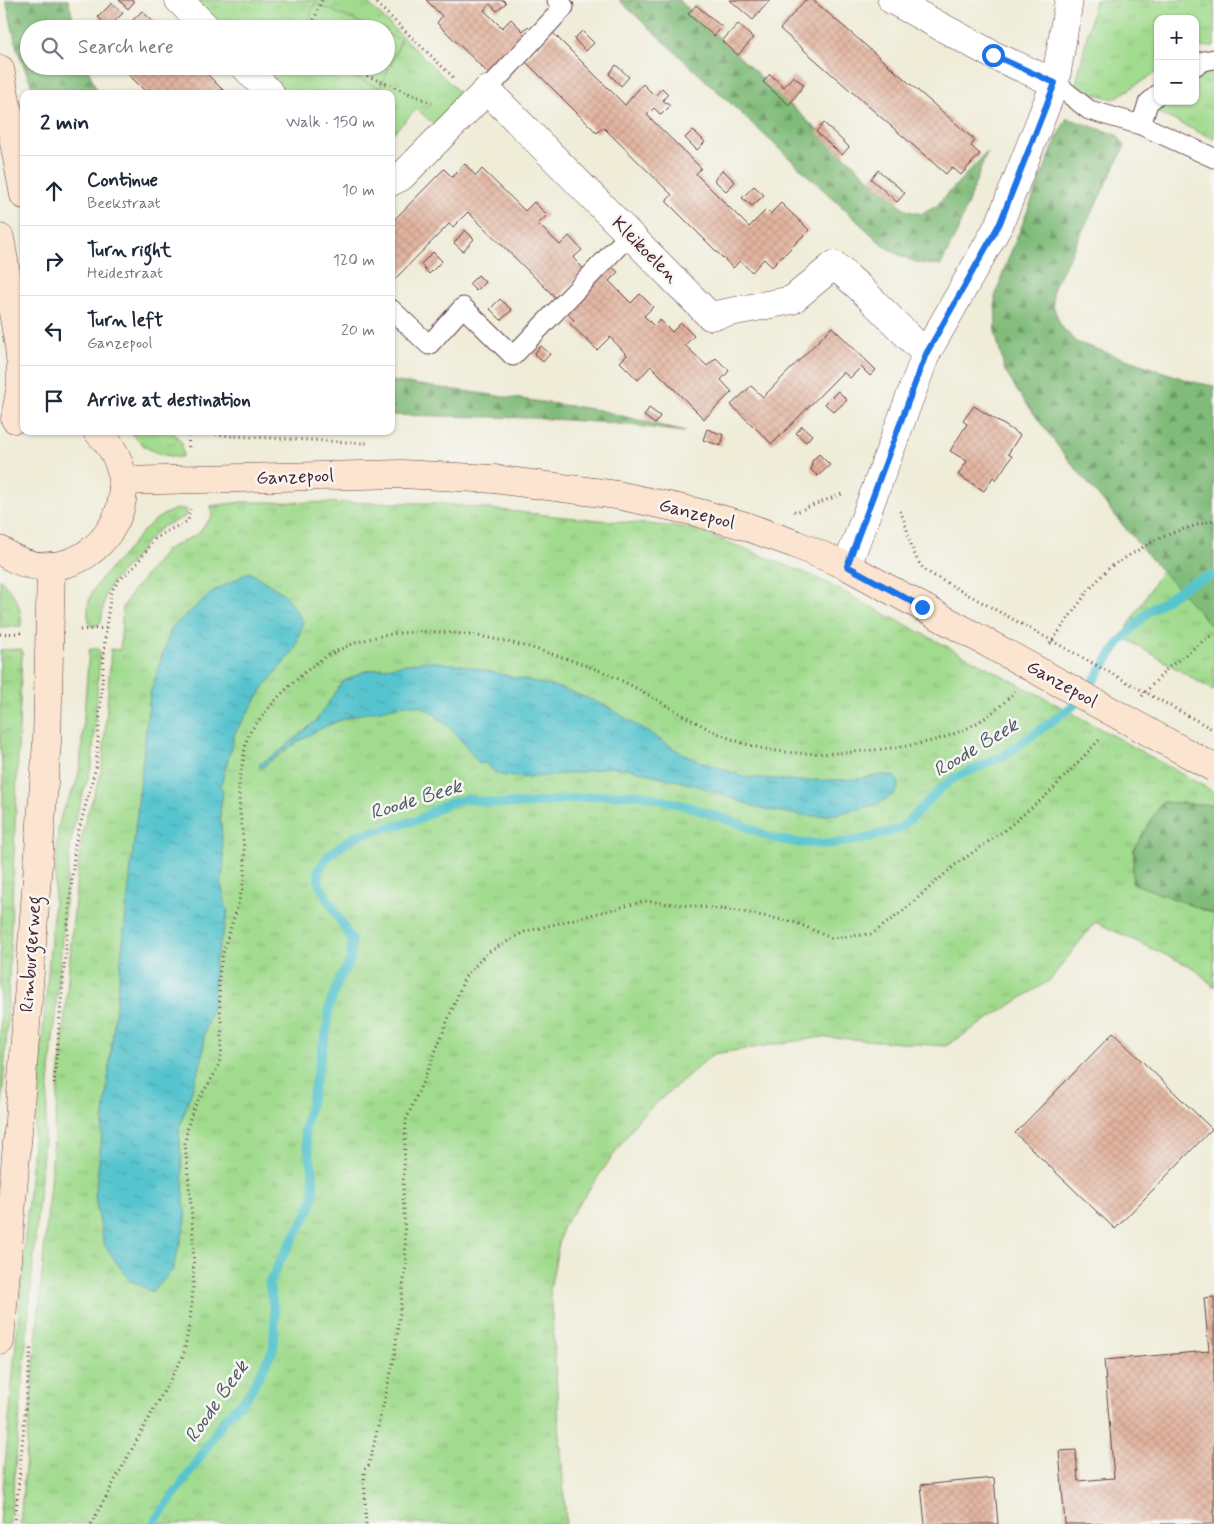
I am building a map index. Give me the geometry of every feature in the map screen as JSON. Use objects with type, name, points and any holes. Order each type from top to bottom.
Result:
[{"type":"main road","points":[[0,69],[20,174]]},
{"type":"main road","points":[[0,238],[20,358]]},
{"type":"main road","points":[[13,421],[20,392]]},
{"type":"main road","points":[[0,550],[26,563],[52,566],[76,560],[96,548],[105,539],[118,518],[123,494],[122,481],[114,454],[110,446],[100,435]]},
{"type":"main road","name":"Ganzepool","points":[[122,481],[402,474],[450,476],[544,485],[617,495],[692,511],[760,531],[847,566],[1214,768]]},
{"type":"main road","name":"Rimburgerweg","points":[[0,1341],[19,1120],[47,742],[52,566]]},
{"type":"street","points":[[180,0],[199,20]]},
{"type":"street","points":[[892,0],[993,55],[1055,83]]},
{"type":"street","points":[[847,566],[926,354],[1000,223],[1055,83],[1069,0]]},
{"type":"street","points":[[253,75],[267,90]]},
{"type":"street","points":[[395,180],[401,177],[475,102]]},
{"type":"street","name":"Kleikoelen","points":[[475,102],[630,234],[710,316],[792,300],[834,266],[859,287],[926,354]]},
{"type":"lane","points":[[475,102],[564,7],[557,0]]},
{"type":"lane","points":[[1199,64],[1214,59]]},
{"type":"lane","points":[[1055,83],[1089,110],[1141,125],[1214,158]]},
{"type":"lane","points":[[1141,125],[1148,103],[1154,98]]},
{"type":"lane","points":[[395,312],[429,345],[463,308],[513,356],[630,234]]},
{"type":"path","points":[[314,20],[322,0]]},
{"type":"path","points":[[373,0],[393,20]]},
{"type":"path","points":[[395,22],[475,102]]},
{"type":"path","points":[[377,75],[475,102]]},
{"type":"path","points":[[53,1090],[75,844],[96,767],[106,628],[111,592],[119,580],[135,566],[154,540],[167,530],[188,521],[191,515],[188,435]]},
{"type":"path","points":[[873,496],[896,504],[904,519],[908,538],[922,568],[1214,730]]},
{"type":"path","points":[[1050,645],[1088,591],[1110,567],[1156,540],[1214,520]]},
{"type":"path","points":[[91,1524],[183,1356],[190,1327],[194,1295],[194,1259],[185,1142],[188,1124],[194,1108],[220,1061],[223,1040],[220,1019],[219,979],[225,946],[245,871],[239,785],[248,735],[269,707],[308,669],[332,652],[369,638],[404,632],[446,631],[486,637],[568,658],[612,676],[701,724],[736,740],[764,749],[834,754],[914,746],[942,739],[974,726],[1000,708],[1017,688]]},
{"type":"path","points":[[1141,696],[1168,668],[1207,638],[1214,635]]},
{"type":"path","points":[[366,1524],[364,1470],[369,1465],[394,1359],[406,1264],[403,1188],[406,1120],[465,977],[481,959],[487,953],[524,932],[645,901],[739,911],[797,923],[831,938],[872,934],[903,912],[955,865],[1005,830],[1050,792],[1101,738]]},
{"type":"path","points":[[15,1524],[31,1346]]},
{"type":"green space","points":[[6,0],[68,0],[74,20],[20,20],[20,56]]},
{"type":"green space","points":[[202,0],[365,0],[385,20],[353,20],[316,4],[309,20],[207,20],[195,7]]},
{"type":"green space","points":[[619,0],[679,0],[865,175],[908,211],[922,214],[936,206],[987,152],[957,232],[941,265],[924,264],[911,260],[884,246]]},
{"type":"green space","points":[[1095,0],[1214,0],[1214,46],[1199,48],[1199,15],[1154,15],[1154,74],[1114,99],[1075,89]]},
{"type":"green space","points":[[315,3],[353,20],[308,20]]},
{"type":"green space","points":[[395,29],[466,99],[438,128],[417,109],[395,131],[395,90],[279,90],[264,75],[350,75],[380,88],[386,75],[395,75],[395,54],[401,41],[395,38]]},
{"type":"green space","points":[[395,38],[401,40],[395,54]]},
{"type":"green space","points":[[1214,67],[1214,139],[1154,111],[1159,105],[1199,105],[1199,76]]},
{"type":"green space","points":[[27,75],[91,75],[96,90],[33,90]]},
{"type":"green space","points":[[350,75],[386,75],[380,88]]},
{"type":"green space","points":[[1067,118],[1117,135],[1125,146],[1053,290],[1053,306],[1061,326],[1076,342],[1193,382],[1214,386],[1214,629],[1145,552],[1063,453],[1018,392],[1005,371],[996,336],[995,297],[1005,267],[1059,133]]},
{"type":"green space","points":[[395,382],[599,410],[685,432],[611,423],[536,418],[395,415]]},
{"type":"green space","points":[[134,435],[175,435],[182,443],[183,456],[176,457],[153,451]]},
{"type":"green space","points":[[243,502],[435,503],[692,528],[813,576],[1045,698],[1214,792],[1214,805],[1162,802],[1134,849],[1133,883],[1214,914],[1214,987],[1194,968],[1095,922],[1050,980],[946,1046],[822,1037],[713,1054],[640,1117],[562,1228],[550,1289],[566,1524],[20,1524],[77,876],[86,817],[99,781],[103,762],[111,649],[120,650],[123,607],[132,592],[167,549],[198,534],[212,516],[211,506]]},
{"type":"green space","points":[[177,509],[186,509],[185,517],[162,527],[149,539],[129,565],[114,579],[105,595],[101,623],[96,626],[90,626],[88,614],[91,595],[101,579],[152,523]]},
{"type":"green space","points":[[1162,570],[1214,629],[1214,691],[1122,636]]},
{"type":"green space","points":[[0,579],[9,588],[19,606],[21,626],[0,627]]},
{"type":"green space","points":[[21,649],[7,1027],[0,1136],[0,945],[3,774],[0,743],[0,650]]},
{"type":"green space","points":[[98,649],[100,652],[92,765],[75,820],[70,848],[10,1524],[0,1524],[53,915],[58,829],[62,812],[76,784],[80,767],[89,650]]},
{"type":"green space","points":[[1162,802],[1214,805],[1214,914],[1132,883],[1134,849]]},
{"type":"water","points":[[250,572],[284,594],[303,621],[295,649],[264,687],[235,733],[221,785],[223,792],[220,813],[224,865],[221,884],[228,913],[215,963],[213,1004],[205,1030],[202,1060],[179,1129],[186,1222],[172,1271],[152,1292],[129,1280],[104,1244],[95,1197],[150,694],[171,628],[215,590]]},
{"type":"water","points":[[426,661],[462,665],[560,688],[580,695],[608,707],[688,757],[746,777],[800,781],[857,779],[883,775],[894,776],[899,782],[897,791],[877,804],[838,814],[817,816],[762,809],[698,786],[626,768],[606,767],[583,772],[526,778],[505,776],[495,773],[487,763],[479,764],[468,748],[436,715],[427,709],[410,705],[364,714],[336,722],[306,736],[261,768],[259,765],[280,751],[316,721],[342,682],[365,671]]},
{"type":"building","points":[[119,0],[132,0],[134,2],[128,9]]},
{"type":"building","points":[[426,0],[503,0],[506,3],[497,11],[490,4],[484,10],[502,28],[511,19],[523,31],[528,26],[534,32],[491,76],[437,23],[442,16]]},
{"type":"building","points":[[730,0],[770,0],[753,20]]},
{"type":"building","points":[[805,0],[813,0],[975,140],[971,146],[980,154],[961,175],[952,167],[946,174],[780,29]]},
{"type":"building","points":[[112,3],[123,13],[116,20],[101,20],[98,17]]},
{"type":"building","points":[[696,5],[722,27],[714,36],[688,14]]},
{"type":"building","points":[[142,11],[152,20],[133,20]]},
{"type":"building","points":[[738,24],[753,38],[738,55],[722,41]]},
{"type":"building","points":[[582,31],[594,43],[586,51],[574,39]]},
{"type":"building","points":[[553,33],[625,105],[643,84],[655,96],[662,88],[668,94],[663,100],[670,106],[661,115],[654,108],[647,115],[701,168],[696,174],[749,227],[766,210],[770,214],[781,203],[809,230],[772,267],[764,259],[752,272],[740,261],[733,268],[666,201],[672,195],[603,127],[597,133],[525,61]]},
{"type":"building","points":[[616,65],[629,77],[621,86],[609,74]]},
{"type":"building","points":[[770,74],[784,87],[793,76],[804,85],[789,105],[763,82]]},
{"type":"building","points":[[129,75],[208,75],[223,90],[144,90]]},
{"type":"building","points":[[824,123],[849,147],[842,155],[816,132]]},
{"type":"building","points":[[693,130],[705,142],[697,150],[685,138]]},
{"type":"building","points":[[465,164],[476,176],[482,169],[525,211],[534,202],[547,215],[538,224],[560,245],[569,236],[582,250],[573,258],[585,270],[557,299],[468,212],[453,227],[449,224],[395,279],[395,219],[444,169],[452,177]]},
{"type":"building","points":[[723,170],[735,182],[726,191],[714,180]]},
{"type":"building","points":[[878,170],[905,193],[897,202],[871,179]]},
{"type":"building","points":[[754,186],[764,195],[752,206],[742,198]]},
{"type":"building","points":[[465,230],[474,239],[463,251],[454,243]]},
{"type":"building","points":[[433,252],[442,261],[429,274],[421,264]]},
{"type":"building","points":[[610,265],[618,272],[609,281],[631,303],[640,294],[653,307],[644,316],[654,326],[660,320],[672,332],[681,323],[694,336],[685,345],[707,366],[716,358],[729,371],[721,380],[732,392],[704,419],[651,366],[638,380],[620,362],[627,355],[610,337],[597,350],[570,324],[574,320],[565,311]]},
{"type":"building","points":[[478,275],[485,282],[476,291],[469,284]]},
{"type":"building","points":[[500,299],[512,310],[501,320],[490,309]]},
{"type":"building","points":[[832,327],[876,370],[870,376],[861,367],[850,378],[843,372],[772,444],[731,405],[751,386],[763,397]]},
{"type":"building","points":[[541,346],[550,354],[543,362],[534,354]]},
{"type":"building","points":[[838,391],[847,400],[834,412],[825,404]]},
{"type":"building","points":[[974,406],[1020,435],[1008,454],[1012,456],[996,480],[993,477],[984,491],[958,475],[967,461],[950,451],[967,424],[963,421]]},
{"type":"building","points":[[649,408],[660,416],[655,424],[644,416]]},
{"type":"building","points":[[802,426],[812,435],[806,442],[796,433]]},
{"type":"building","points":[[707,429],[724,435],[721,446],[703,440]]},
{"type":"building","points":[[819,454],[830,465],[818,476],[811,470],[812,461]]},
{"type":"building","points":[[1113,1033],[1212,1129],[1115,1229],[1015,1133]]},
{"type":"building","points":[[1214,1297],[1214,1524],[1065,1524],[1059,1451],[1076,1450],[1078,1481],[1114,1478],[1104,1360],[1209,1351],[1204,1298]]},
{"type":"building","points":[[994,1478],[998,1524],[925,1524],[921,1485]]},
{"type":"waterway","name":"Roode Beek","points":[[153,1524],[195,1465],[225,1418],[247,1397],[273,1350],[275,1316],[269,1283],[308,1213],[314,1194],[313,1171],[304,1132],[327,1028],[329,1007],[339,979],[350,962],[352,941],[319,884],[318,870],[330,854],[355,836],[418,820],[444,805],[466,799],[495,803],[527,804],[595,796],[638,794],[690,807],[745,826],[772,838],[799,843],[828,844],[859,840],[899,829],[941,788],[954,778],[1005,755],[1073,706],[1094,680],[1119,643],[1148,612],[1190,583],[1214,575]]},
{"type":"route","points":[[922,607],[847,566],[926,354],[1000,223],[1055,83],[993,55]]}]
